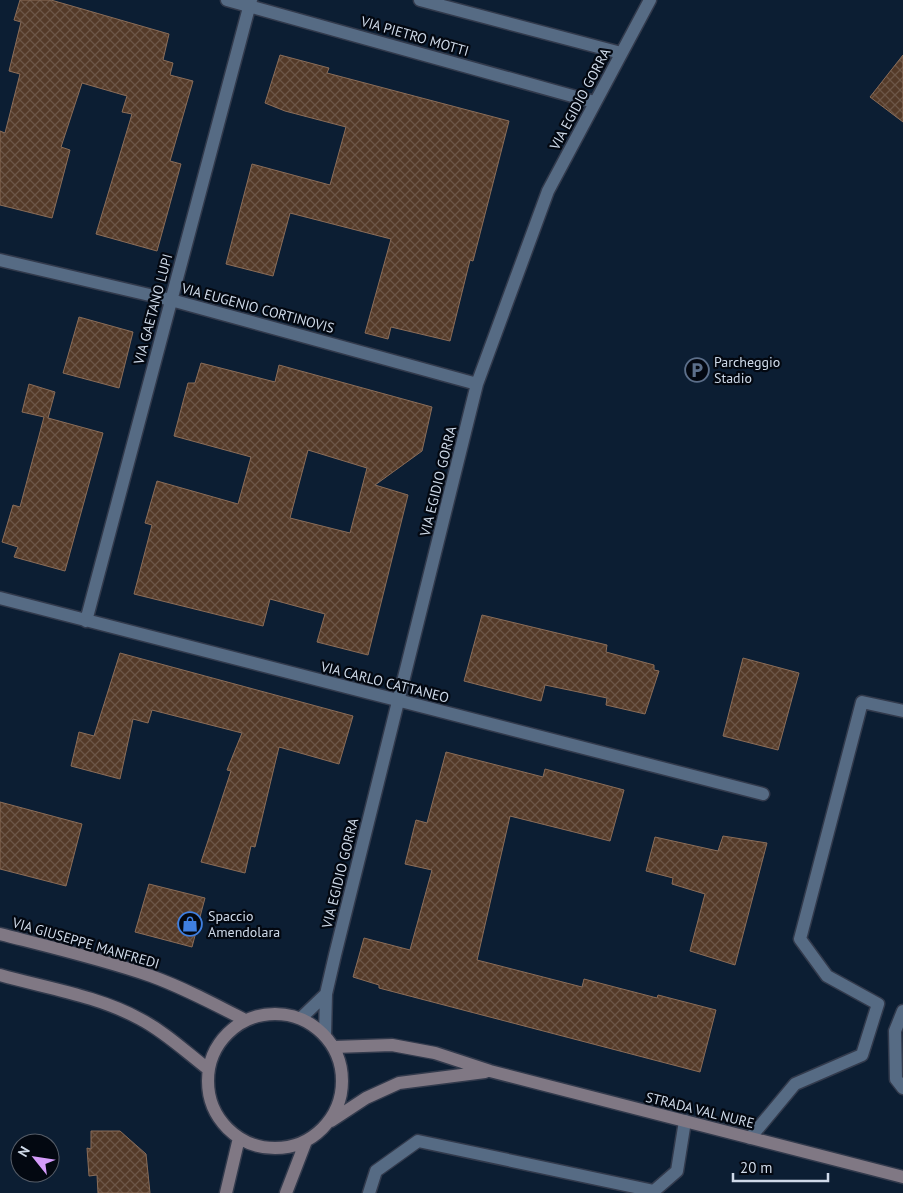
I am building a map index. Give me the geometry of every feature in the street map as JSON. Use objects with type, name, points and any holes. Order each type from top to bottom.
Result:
[{"type":"main road","name":"VIA GIUSEPPE MANFREDI","points":[[0,934],[112,963],[153,977],[245,1020]]},
{"type":"main road","points":[[0,976],[107,1005],[139,1018],[162,1032],[208,1069]]},
{"type":"main road","points":[[327,1124],[338,1106],[342,1087],[342,1066],[334,1047],[325,1035],[301,1018],[282,1013],[263,1014],[245,1020],[228,1032],[215,1049],[208,1069],[207,1089],[213,1108],[224,1126],[239,1138],[260,1147],[284,1148],[306,1141],[327,1124],[366,1098],[399,1083],[490,1071]]},
{"type":"main road","name":"STRADA VAL NURE","points":[[334,1047],[392,1046],[435,1052],[490,1071],[903,1177]]},
{"type":"main road","points":[[226,1193],[239,1138]]},
{"type":"main road","points":[[286,1193],[306,1141]]},
{"type":"street","name":"VIA PIETRO MOTTI","points":[[227,0],[250,3],[594,102]]},
{"type":"street","points":[[420,0],[621,53]]},
{"type":"street","name":"VIA EGIDIO GORRA","points":[[325,1035],[326,994],[477,384],[548,191],[650,0]]},
{"type":"street","name":"VIA GAETANO LUPI","points":[[86,620],[250,3]]},
{"type":"street","name":"VIA EUGENIO CORTINOVIS","points":[[0,260],[171,300],[477,384]]},
{"type":"street","name":"VIA CARLO CATTANEO","points":[[0,598],[763,794]]},
{"type":"street","points":[[750,1138],[795,1084],[862,1055],[878,1004],[827,976],[800,939],[862,702],[903,711]]},
{"type":"street","points":[[301,1018],[326,994]]},
{"type":"street","points":[[903,1011],[895,1031],[896,1079],[903,1088]]},
{"type":"street","points":[[369,1193],[376,1171],[418,1141],[654,1192],[677,1171],[684,1121]]},
{"type":"building","points":[[20,0],[51,0],[169,34],[163,60],[173,63],[170,75],[193,81],[170,161],[181,164],[157,251],[96,234],[132,114],[122,112],[127,96],[82,83],[61,147],[70,150],[52,218],[0,205],[0,131],[5,133],[20,74],[9,71],[21,22],[14,20]]},
{"type":"building","points":[[280,55],[329,68],[327,73],[509,121],[473,261],[470,260],[450,341],[391,327],[388,339],[365,333],[391,239],[290,213],[273,276],[226,264],[252,164],[330,185],[346,127],[285,111],[265,103]]},
{"type":"building","points":[[903,55],[903,122],[870,97]]},
{"type":"building","points":[[79,317],[133,332],[119,388],[63,373]]},
{"type":"building","points":[[201,363],[275,382],[279,365],[432,407],[422,451],[375,485],[408,495],[368,655],[317,642],[325,614],[270,599],[263,626],[134,594],[152,525],[145,523],[157,481],[238,504],[251,457],[174,436],[188,383],[195,383]],"holes":[[[308,450],[367,468],[350,533],[290,518]]]},
{"type":"building","points":[[29,384],[55,392],[48,418],[103,433],[65,571],[14,557],[18,547],[2,542],[13,505],[20,507],[44,417],[22,412]]},
{"type":"building","points":[[482,615],[607,645],[606,652],[654,665],[654,670],[659,671],[645,714],[606,705],[607,698],[545,685],[541,701],[464,681]]},
{"type":"building","points":[[120,653],[353,716],[339,764],[279,747],[255,847],[251,846],[245,873],[201,862],[231,771],[227,770],[242,733],[152,710],[148,723],[133,719],[120,779],[71,766],[79,732],[94,736]]},
{"type":"building","points":[[743,658],[799,673],[778,750],[723,736]]},
{"type":"building","points":[[446,752],[543,777],[545,769],[624,790],[610,841],[510,816],[477,960],[582,987],[584,979],[657,998],[658,995],[716,1010],[700,1072],[379,988],[379,985],[353,977],[364,938],[410,950],[432,870],[405,864],[416,820],[427,823]]},
{"type":"building","points":[[0,802],[82,824],[66,886],[0,869]]},
{"type":"building","points":[[723,836],[767,843],[735,965],[690,951],[705,894],[672,884],[673,878],[646,871],[655,837],[718,851]]},
{"type":"building","points":[[149,884],[205,898],[192,947],[135,932]]},
{"type":"building","points":[[91,1131],[120,1131],[146,1154],[150,1193],[98,1193],[97,1175],[89,1176],[87,1148],[91,1149]]},
{"type":"place","name":"Parcheggio Stadio","points":[[697,370]]},
{"type":"place","name":"Spaccio Amendolara","points":[[190,924]]}]
